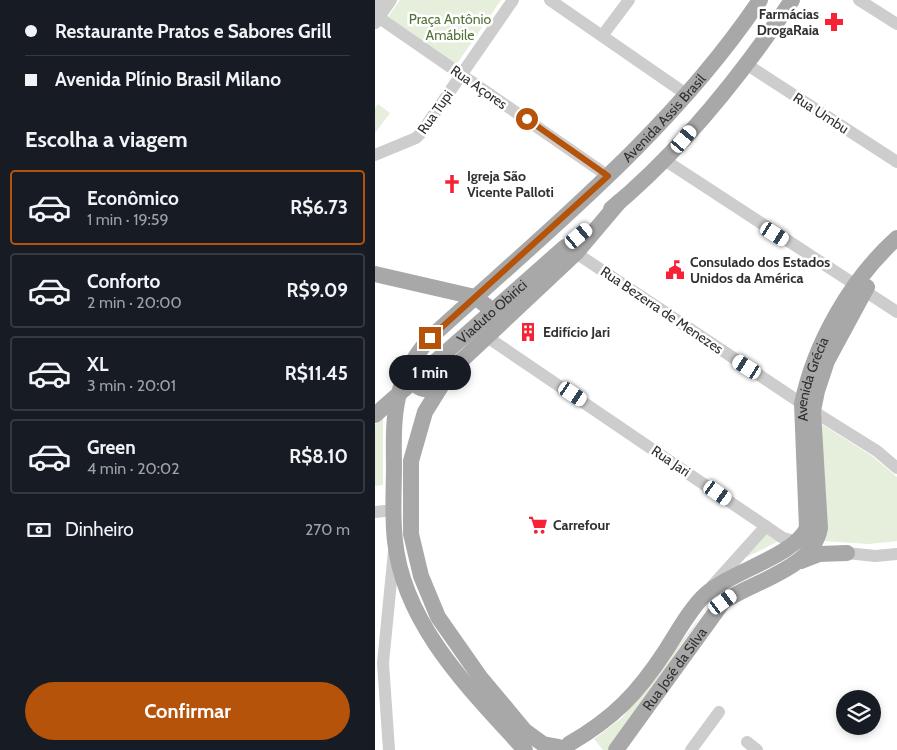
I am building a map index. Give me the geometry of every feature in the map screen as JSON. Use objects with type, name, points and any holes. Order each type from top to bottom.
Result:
[{"type":"main road","name":"Avenida Assis Brasil","points":[[525,750],[461,678],[422,624],[405,584],[395,541],[393,430],[396,399],[411,363],[430,338],[640,146],[724,50],[760,0]]},
{"type":"main road","name":"Avenida Assis Brasil","points":[[567,748],[543,744],[533,739],[480,677],[438,617],[421,576],[411,534],[411,461],[425,412],[443,383],[462,360],[487,337],[570,250],[684,139],[746,64],[792,0]]},
{"type":"main road","name":"Avenida Grécia","points":[[805,544],[807,528],[808,408],[859,288],[873,262],[897,238]]},
{"type":"main road","name":"Viaduto Obirici","points":[[375,415],[570,250]]},
{"type":"main road","name":"Avenida Grécia","points":[[859,288],[897,252]]},
{"type":"main road","points":[[375,274],[475,298],[483,302],[491,314],[492,322],[487,337]]},
{"type":"main road","points":[[411,363],[409,375],[415,385],[433,390],[443,383]]},
{"type":"main road","name":"Rua José da Silva","points":[[567,748],[607,721],[628,700],[656,665],[704,595],[727,579],[805,544]]},
{"type":"main road","name":"Rua José da Silva","points":[[617,750],[723,602],[801,560],[805,544]]},
{"type":"main road","points":[[801,560],[819,554],[847,553]]},
{"type":"street","points":[[376,15],[379,0]]},
{"type":"street","points":[[376,15],[391,0]]},
{"type":"street","name":"Rua Tupi","points":[[375,155],[416,138],[513,0]]},
{"type":"street","points":[[550,0],[686,94]]},
{"type":"street","points":[[602,36],[629,0]]},
{"type":"street","points":[[859,0],[897,24]]},
{"type":"street","name":"Rua Açores","points":[[376,15],[608,176]]},
{"type":"street","name":"Rua Umbu","points":[[746,64],[897,162]]},
{"type":"street","points":[[663,159],[897,312]]},
{"type":"street","name":"Rua Bezerra de Menezes","points":[[570,250],[808,408],[877,451],[897,468]]},
{"type":"street","name":"Rua Jari","points":[[487,337],[783,538],[847,553],[875,556],[897,554]]},
{"type":"street","points":[[375,512],[394,510]]},
{"type":"street","name":"Rua José da Silva","points":[[704,595],[766,526]]},
{"type":"street","points":[[389,750],[383,663],[395,541]]},
{"type":"street","points":[[691,750],[719,712]]},
{"type":"green space","name":"Praça Antônio Amábile","points":[[400,0],[501,0],[456,65],[388,17]]},
{"type":"green space","points":[[378,104],[390,113],[375,133],[375,108]]},
{"type":"green space","points":[[383,418],[383,485],[375,486],[375,425]]},
{"type":"green space","points":[[823,425],[872,456],[897,477],[897,541],[869,544],[824,541],[818,427]]},
{"type":"green space","points":[[765,531],[779,541],[745,558]]},
{"type":"green space","points":[[708,607],[608,750],[603,750],[594,739],[622,718]]},
{"type":"place","name":"Farmácias DrogaRaia","points":[[834,22]]},
{"type":"place","name":"Igreja São Vicente Palloti","points":[[452,184]]},
{"type":"place","name":"Consulado dos Estados Unidos da América","points":[[675,270]]},
{"type":"place","name":"Edifício Jari","points":[[528,332]]},
{"type":"place","name":"Carrefour","points":[[538,525]]},
{"type":"route","points":[[430,338],[608,176],[527,119]]}]
